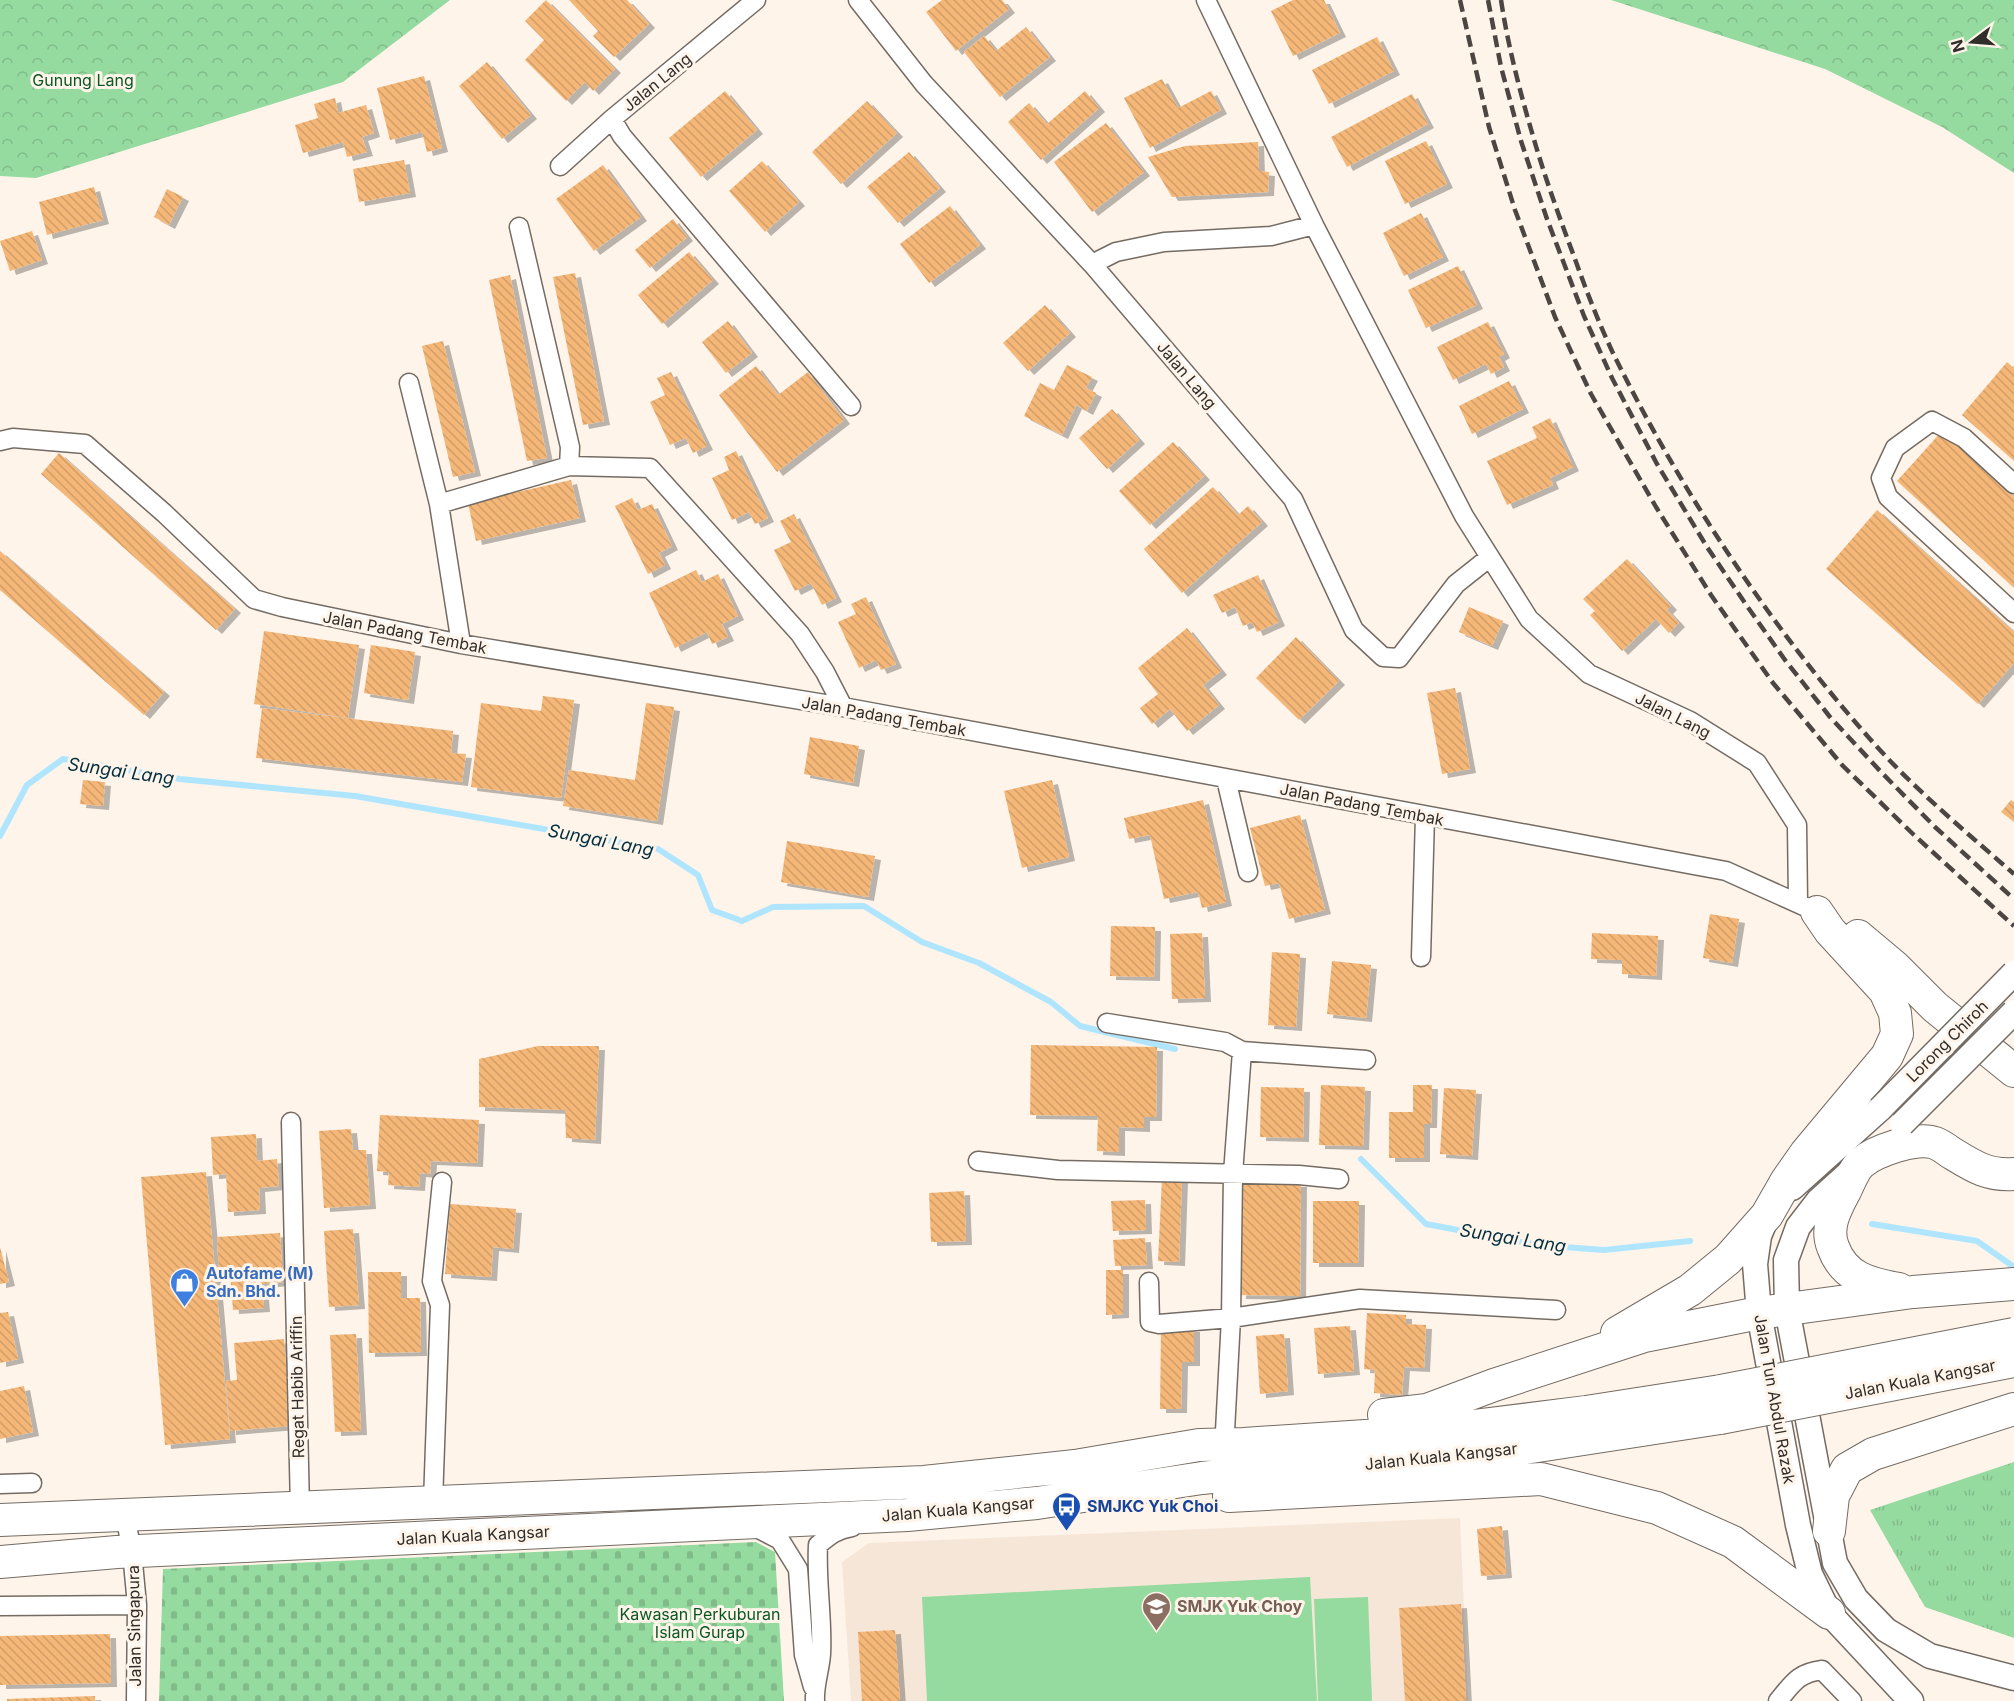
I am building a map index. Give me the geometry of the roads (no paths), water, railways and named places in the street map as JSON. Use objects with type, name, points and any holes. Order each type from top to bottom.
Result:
[{"type":"highway","points":[[1807,907],[1838,920],[1852,930],[1896,967],[1935,1007],[2014,1071]]},
{"type":"highway","points":[[1569,1360],[1690,1290],[1728,1259],[1767,1215],[1806,1153],[1887,1056],[1897,1034],[1895,1013],[1886,991],[1807,907]]},
{"type":"highway","points":[[1913,1292],[1870,1284],[1851,1274],[1838,1258],[1832,1245],[1830,1227],[1834,1210],[1860,1164],[1902,1144],[1915,1141],[1934,1143],[1980,1171],[1997,1175],[2014,1174]]},
{"type":"highway","points":[[1212,1438],[1427,1410],[1644,1336],[1773,1311],[1913,1292],[2014,1284]]},
{"type":"highway","name":"Jalan Kuala Kangsar","points":[[0,1520],[924,1482],[1075,1466],[1212,1438],[1244,1444],[1426,1432],[1586,1412],[1721,1391],[2014,1334]]},
{"type":"highway","name":"Jalan Kuala Kangsar","points":[[0,1562],[132,1552],[907,1515],[1037,1503],[1248,1473],[1485,1454],[1720,1418],[2014,1360]]},
{"type":"highway","points":[[1829,1531],[1833,1496],[1847,1469],[1873,1454],[2014,1409]]},
{"type":"highway","points":[[1037,1503],[1140,1503],[1246,1494],[1541,1479],[1657,1508],[1733,1542],[1829,1613]]},
{"type":"main road","name":"Lorong Chiroh","points":[[1880,1109],[2014,973]]},
{"type":"main road","name":"Lorong Chiroh","points":[[1902,1124],[2014,1012]]},
{"type":"main road","name":"Jalan Tun Abdul Razak","points":[[1880,1109],[1787,1193],[1767,1215],[1759,1236],[1755,1264],[1773,1311],[1798,1525],[1810,1574],[1829,1613],[1911,1701]]},
{"type":"main road","name":"Jalan Tun Abdul Razak","points":[[1773,1311],[1786,1260],[1798,1227],[1818,1201],[1902,1124]]},
{"type":"main road","points":[[1773,1311],[1829,1531],[1835,1563],[1856,1599],[1886,1630],[1930,1656],[2014,1678]]},
{"type":"street","name":"Jalan Lang","points":[[560,166],[612,119],[756,0]]},
{"type":"street","name":"Jalan Lang","points":[[858,0],[924,84],[1092,264],[1293,499],[1354,630],[1383,657],[1399,658],[1456,584],[1490,557]]},
{"type":"street","name":"Jalan Lang","points":[[1206,0],[1314,225],[1464,516],[1529,619],[1590,675],[1690,721],[1757,763],[1797,825],[1807,907]]},
{"type":"street","points":[[612,119],[622,136],[851,406]]},
{"type":"street","points":[[1092,264],[1116,252],[1164,242],[1271,236],[1314,225]]},
{"type":"street","points":[[519,226],[570,447],[570,466]]},
{"type":"street","points":[[409,383],[439,504],[461,644]]},
{"type":"street","points":[[2014,484],[1964,438],[1932,421],[1895,448],[1881,478],[1888,497],[2014,613]]},
{"type":"street","name":"Jalan Padang Tembak","points":[[0,441],[13,438],[85,444],[164,513],[254,599],[282,607],[461,644],[843,707],[1726,870],[1807,907]]},
{"type":"street","points":[[439,504],[570,466],[650,468],[800,634],[825,672],[843,707]]},
{"type":"street","points":[[1226,779],[1248,872]]},
{"type":"street","points":[[1421,957],[1425,816]]},
{"type":"street","points":[[1107,1023],[1225,1042],[1242,1051],[1366,1060]]},
{"type":"street","points":[[1212,1438],[1231,1318],[1233,1174],[1242,1051]]},
{"type":"street","name":"Regat Habib Ariffin","points":[[291,1122],[300,1508]]},
{"type":"street","points":[[978,1161],[1058,1170],[1299,1175],[1339,1179]]},
{"type":"street","points":[[433,1502],[440,1305],[432,1281],[442,1182]]},
{"type":"street","points":[[1149,1282],[1150,1322],[1159,1324],[1231,1318],[1360,1299],[1556,1310]]},
{"type":"street","points":[[0,1484],[32,1483]]},
{"type":"street","name":"Jalan Singapura","points":[[125,1515],[132,1552],[137,1605],[136,1701]]},
{"type":"street","points":[[815,1696],[821,1654],[818,1545],[842,1528],[864,1525],[881,1516]]},
{"type":"street","points":[[745,1522],[780,1540],[798,1569],[804,1655],[815,1696]]},
{"type":"street","points":[[0,1606],[137,1605]]},
{"type":"street","points":[[1778,1701],[1797,1678],[1822,1670],[1852,1701]]},
{"type":"waterway","name":"Sungai Lang","points":[[0,836],[27,785],[63,759],[180,779],[355,796],[658,849],[698,875],[712,910],[742,921],[773,907],[864,906],[922,942],[979,963],[1051,1002],[1080,1026],[1175,1049]]},
{"type":"waterway","name":"Sungai Lang","points":[[1361,1159],[1426,1224],[1538,1245],[1604,1250],[1690,1241]]},
{"type":"waterway","name":"Sungai Lang","points":[[1872,1224],[1977,1241],[2014,1267]]},
{"type":"railway","points":[[1460,0],[1489,127],[1515,210],[1555,317],[1591,394],[1656,507],[1711,595],[1773,683],[1843,766],[1914,835],[2014,926]]},
{"type":"railway","points":[[1488,0],[1501,67],[1521,141],[1547,219],[1584,316],[1612,378],[1657,464],[1707,547],[1747,606],[1785,660],[1830,717],[1935,827],[2014,899]]},
{"type":"railway","points":[[1501,0],[1524,103],[1564,229],[1612,351],[1666,453],[1728,554],[1796,650],[1833,695],[1904,775],[2014,874]]},
{"type":"place","name":"Autofame (M) Sdn. Bhd.","points":[[185,1308]]},
{"type":"place","name":"SMJKC Yuk Choi","points":[[1066,1532]]},
{"type":"place","name":"SMJK Yuk Choy","points":[[1156,1632]]},
{"type":"park label","name":"Gunung Lang","points":[[83,80]]},
{"type":"park label","name":"Kawasan Perkuburan Islam Gurap","points":[[700,1623]]}]
